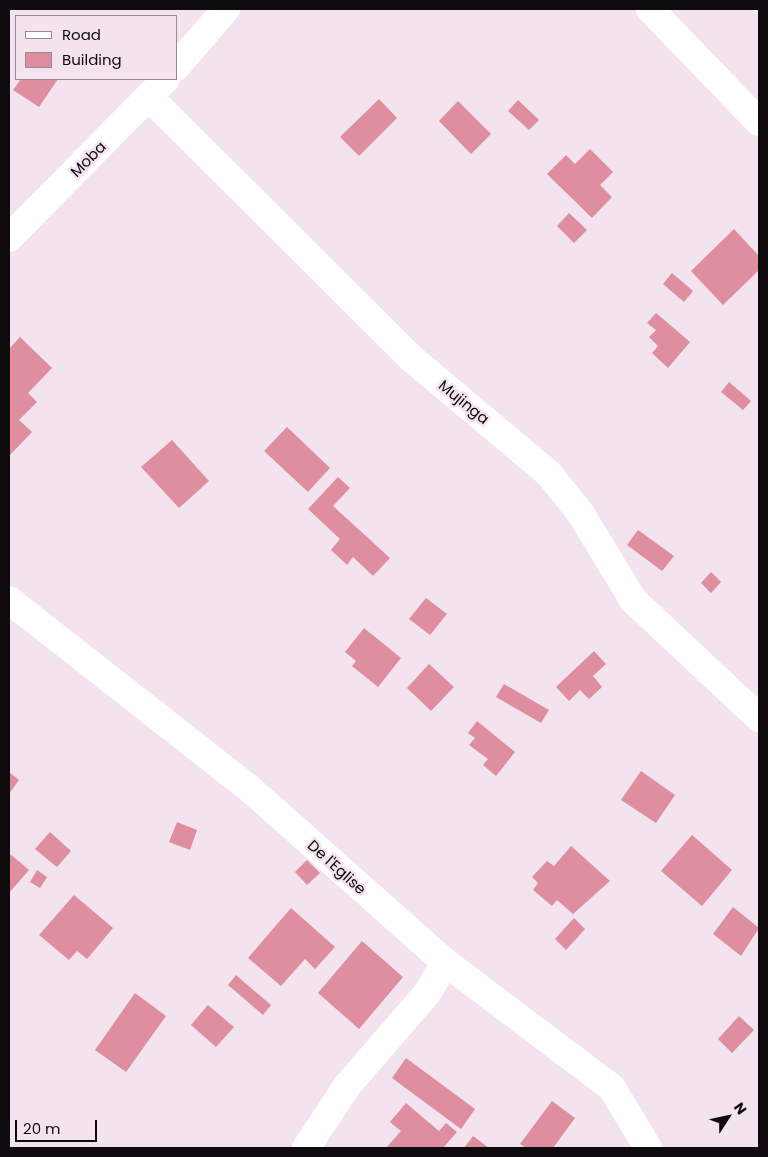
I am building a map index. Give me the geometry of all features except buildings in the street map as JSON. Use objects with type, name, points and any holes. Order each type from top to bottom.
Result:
[{"type":"street","points":[[650,9],[759,122]]},
{"type":"street","points":[[178,64],[220,11]]},
{"type":"street","name":"Moba","points":[[9,238],[158,88]]},
{"type":"street","name":"Mujinga","points":[[158,88],[412,358],[549,474],[581,514],[633,600],[759,718]]},
{"type":"street","name":"De l'Eglise","points":[[9,600],[250,789],[445,962],[612,1088],[648,1148]]},
{"type":"street","points":[[306,1148],[347,1086],[428,992],[445,962]]}]
